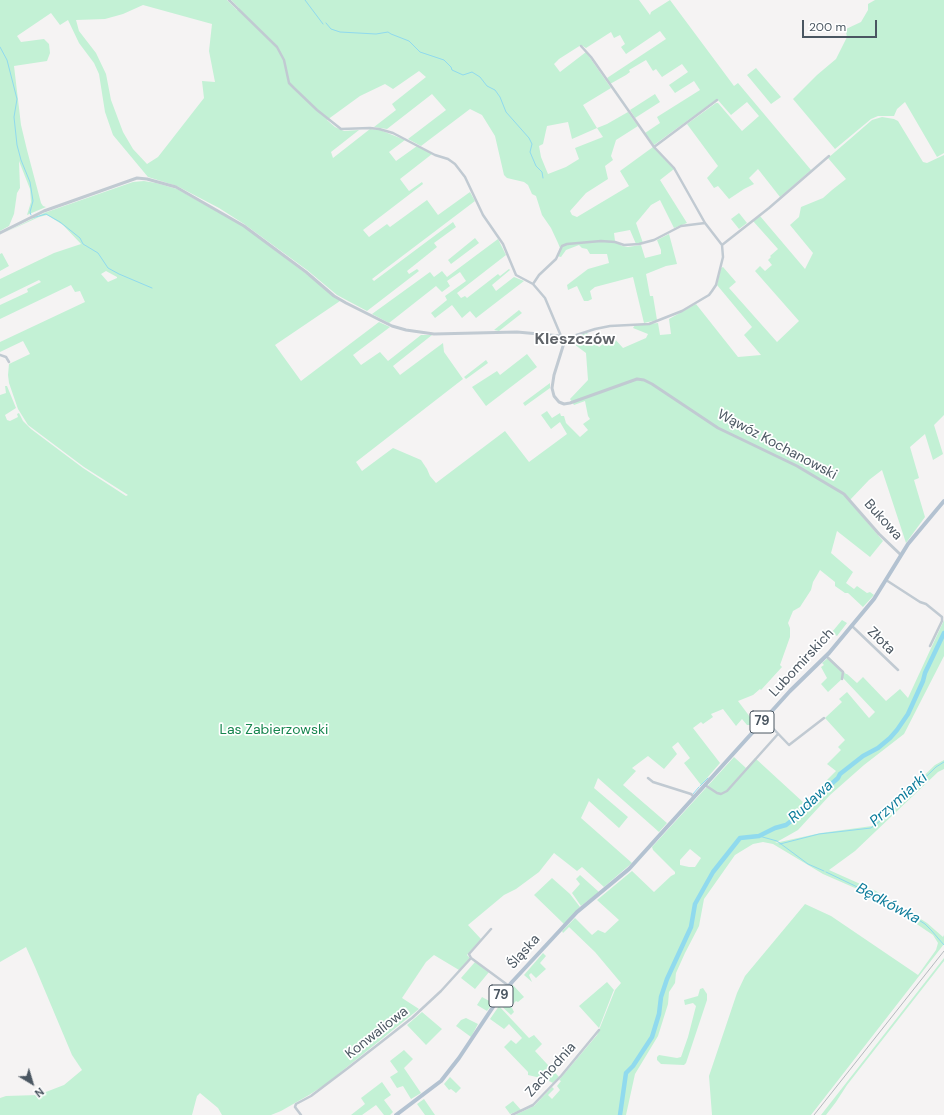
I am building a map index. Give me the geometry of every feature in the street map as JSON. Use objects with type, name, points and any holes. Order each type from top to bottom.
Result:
[{"type":"main road","name":"Lubomirskich","points":[[614,881],[634,864],[764,719],[826,656],[874,599],[901,555],[919,530],[944,501]]},
{"type":"main road","name":"Śląska","points":[[396,1115],[433,1088],[449,1073],[495,1004],[509,986],[577,912],[614,881]]},
{"type":"street","points":[[230,0],[277,47],[285,62],[290,83],[294,88],[317,110],[341,129],[370,128],[393,133],[448,159],[455,164],[465,177],[483,215],[503,244],[516,275],[533,284],[545,298],[561,336],[564,339],[606,327],[650,324],[682,312],[709,295],[714,289],[723,256],[722,245],[705,223],[674,168],[654,147],[591,57],[581,46]]},
{"type":"street","points":[[654,147],[717,100]]},
{"type":"street","points":[[722,245],[769,208],[829,156]]},
{"type":"street","points":[[0,233],[56,207],[137,178],[147,178],[176,188],[244,226],[306,272],[340,300],[391,325],[406,330],[434,334],[517,332],[561,336]]},
{"type":"street","points":[[533,284],[556,259],[562,246],[567,244],[601,241],[615,242],[624,245],[639,244],[654,240],[681,226],[705,223]]},
{"type":"street","name":"Wąwóz Kochanowski","points":[[564,339],[564,345],[554,375],[552,388],[554,396],[557,400],[564,404],[637,379],[644,380],[718,428],[809,472],[844,494],[849,499]]},
{"type":"street","points":[[0,354],[6,357],[9,362]]},
{"type":"street","name":"Bukowa","points":[[849,499],[879,534],[901,555]]},
{"type":"street","points":[[886,580],[920,602],[926,604],[942,616],[942,621],[930,646]]},
{"type":"street","name":"Złota","points":[[851,626],[898,670]]},
{"type":"street","points":[[826,656],[843,672],[842,679]]},
{"type":"street","points":[[764,719],[790,745],[824,718]]},
{"type":"street","points":[[705,785],[717,794],[727,791],[778,734]]},
{"type":"street","points":[[648,778],[653,782],[688,793],[694,797]]},
{"type":"street","name":"Konwaliowa","points":[[302,1115],[295,1107],[296,1104],[311,1096],[403,1026],[441,992],[470,958],[469,954],[491,930]]},
{"type":"street","points":[[470,958],[509,986]]},
{"type":"street","name":"Zachodnia","points":[[512,1115],[533,1106],[600,1030]]},
{"type":"green space","points":[[0,0],[227,0],[237,10],[239,8],[231,0],[639,0],[650,15],[651,12],[670,0],[734,86],[738,83],[811,170],[780,197],[758,169],[749,178],[754,184],[729,199],[718,186],[714,188],[707,178],[718,166],[687,124],[718,103],[742,131],[759,116],[747,102],[731,115],[717,99],[654,145],[645,133],[660,123],[657,117],[700,90],[694,81],[675,93],[669,85],[688,72],[682,64],[662,77],[656,69],[653,71],[646,60],[629,70],[630,72],[626,75],[610,84],[607,78],[666,39],[660,31],[626,54],[621,47],[625,44],[620,35],[614,38],[611,32],[586,48],[581,45],[559,59],[554,64],[560,72],[586,52],[611,88],[583,105],[597,128],[628,112],[638,126],[616,140],[611,156],[613,160],[605,166],[608,179],[586,193],[570,211],[572,215],[577,217],[629,186],[620,171],[653,147],[674,169],[660,180],[687,223],[674,228],[660,200],[651,205],[636,223],[643,243],[636,244],[630,230],[614,233],[615,241],[622,246],[628,247],[641,245],[645,258],[661,254],[657,240],[669,234],[677,264],[666,266],[646,274],[650,296],[653,296],[657,320],[644,323],[633,277],[595,287],[590,291],[592,299],[588,301],[584,301],[577,286],[568,290],[567,285],[588,269],[609,263],[607,254],[590,254],[587,249],[582,248],[579,245],[566,250],[561,257],[557,256],[560,248],[551,228],[542,215],[536,196],[532,194],[528,185],[524,182],[507,178],[504,175],[495,136],[482,115],[470,109],[421,146],[408,139],[446,110],[432,94],[387,129],[374,127],[396,110],[392,104],[426,77],[419,71],[393,89],[385,84],[360,96],[327,120],[335,127],[344,131],[359,130],[331,152],[333,158],[370,129],[380,130],[405,140],[389,152],[396,161],[417,146],[432,154],[400,179],[409,191],[422,182],[423,184],[363,230],[369,237],[387,224],[390,227],[427,200],[438,215],[470,192],[475,201],[372,279],[374,281],[453,222],[456,227],[434,243],[437,247],[407,271],[409,274],[417,269],[419,271],[367,311],[337,295],[307,270],[244,224],[219,208],[177,186],[148,177],[113,135],[105,112],[99,74],[94,63],[79,43],[68,20],[60,25],[51,13],[17,36],[21,42],[44,39],[49,44],[50,53],[47,61],[14,66],[21,125],[41,203],[46,207],[27,215],[31,202],[30,189],[19,161],[20,188],[17,193],[14,214],[9,226],[0,231]],"holes":[[[143,5],[212,24],[209,51],[215,82],[202,81],[204,98],[158,157],[147,164],[133,149],[123,132],[111,100],[106,74],[96,53],[79,31],[76,20],[105,19],[123,14]],[[568,122],[572,139],[597,128],[603,137],[575,148],[579,159],[566,167],[548,174],[541,157],[539,146],[543,144],[547,126]]]},
{"type":"green space","points":[[875,0],[944,0],[944,153],[937,157],[905,102],[897,109],[894,116],[878,116],[871,119],[835,149],[793,99],[817,75],[836,59],[847,37],[846,29],[861,22],[868,10],[868,4]]},
{"type":"green space","points":[[756,68],[781,97],[771,104],[747,75]]},
{"type":"green space","points":[[655,94],[660,102],[635,118],[630,110]]},
{"type":"green space","name":"Las Zabierzowski","points":[[882,117],[898,121],[923,162],[927,163],[944,155],[944,415],[934,425],[943,454],[933,460],[925,434],[910,447],[919,478],[914,480],[925,517],[906,543],[882,470],[869,480],[849,501],[883,541],[870,557],[837,531],[831,553],[853,572],[846,583],[854,589],[857,586],[867,593],[870,592],[874,595],[863,607],[848,593],[845,593],[835,586],[835,582],[820,570],[813,582],[811,590],[800,607],[793,611],[788,623],[790,628],[790,637],[780,665],[782,667],[761,690],[760,689],[753,695],[738,701],[756,725],[753,727],[751,725],[747,725],[742,719],[736,726],[723,709],[711,714],[713,717],[703,724],[701,722],[693,728],[720,763],[701,785],[684,763],[690,758],[678,742],[672,747],[677,754],[664,769],[648,756],[632,768],[636,771],[623,785],[667,823],[659,832],[598,778],[594,788],[628,817],[619,828],[589,801],[581,818],[632,863],[604,887],[582,867],[577,871],[554,853],[539,872],[516,889],[504,895],[468,925],[481,939],[467,955],[470,958],[459,970],[434,955],[426,962],[402,998],[419,1009],[326,1084],[309,1095],[271,1115],[222,1115],[218,1108],[200,1093],[197,1096],[192,1115],[0,1115],[0,1098],[6,1096],[38,1095],[64,1085],[82,1070],[72,1055],[26,947],[0,962],[0,395],[6,393],[5,386],[7,386],[16,408],[5,415],[7,420],[10,421],[18,417],[17,414],[19,413],[23,421],[31,429],[83,468],[126,496],[128,495],[84,467],[28,425],[18,409],[9,383],[9,364],[30,354],[23,341],[0,352],[0,342],[85,302],[80,291],[75,292],[71,285],[0,319],[0,305],[28,292],[27,289],[41,282],[39,280],[0,299],[0,279],[54,253],[81,244],[63,225],[47,215],[39,217],[6,232],[44,213],[133,182],[144,181],[156,183],[177,189],[243,226],[340,301],[275,345],[301,381],[379,322],[390,327],[353,355],[361,365],[380,352],[388,361],[421,335],[432,335],[393,366],[400,375],[443,343],[444,352],[463,379],[356,462],[362,471],[393,448],[421,460],[430,476],[436,483],[505,431],[529,462],[567,434],[560,422],[551,429],[541,415],[547,411],[552,418],[560,413],[561,416],[564,416],[566,423],[580,437],[588,430],[583,424],[590,419],[585,401],[574,405],[570,399],[588,380],[586,353],[574,344],[582,334],[587,333],[599,347],[613,337],[623,348],[646,338],[648,334],[633,328],[635,325],[658,323],[660,335],[671,334],[669,319],[696,304],[738,357],[761,355],[744,335],[752,327],[717,285],[721,268],[723,267],[736,282],[729,288],[777,342],[799,321],[755,271],[760,266],[765,271],[772,265],[768,260],[771,257],[770,256],[778,249],[753,221],[760,216],[805,269],[813,253],[790,225],[799,217],[801,207],[823,198],[846,179],[828,158],[872,120]],"holes":[[[106,271],[117,277],[108,282],[101,274]]]},
{"type":"green space","points":[[739,213],[747,223],[739,229],[731,219]]},
{"type":"green space","points":[[475,238],[479,243],[451,264],[448,260]]},
{"type":"green space","points":[[498,239],[506,255],[457,293],[461,298],[465,296],[467,298],[498,274],[500,276],[509,269],[510,270],[492,285],[496,291],[514,277],[524,281],[476,318],[470,311],[462,318],[452,305],[435,318],[431,313],[447,300],[445,296],[466,281],[460,272],[447,281],[450,286],[442,292],[436,286],[389,323],[372,314],[430,272],[434,277],[442,271],[447,277]]},
{"type":"green space","points":[[2,253],[9,266],[0,271],[0,254]]},
{"type":"green space","points":[[519,310],[522,313],[499,331],[494,330]]},
{"type":"green space","points":[[527,354],[537,367],[486,406],[472,387],[497,371],[500,375]]},
{"type":"green space","points":[[486,360],[488,363],[466,379],[464,377]]},
{"type":"green space","points":[[550,383],[550,388],[525,406],[523,403]]},
{"type":"green space","points":[[842,620],[847,623],[837,636],[832,632]]},
{"type":"green space","points":[[944,620],[944,656],[904,734],[864,765],[830,795],[798,830],[775,843],[821,833],[872,826],[935,765],[944,760],[944,769],[938,772],[855,851],[829,870],[876,891],[927,923],[943,937],[944,935],[944,944],[811,1115],[712,1115],[709,1076],[737,993],[745,976],[805,904],[831,916],[918,975],[936,950],[938,943],[933,935],[871,895],[823,874],[773,844],[763,842],[753,844],[735,855],[704,899],[699,926],[676,973],[675,983],[669,992],[668,1004],[658,1036],[635,1074],[626,1115],[515,1115],[534,1106],[552,1087],[554,1089],[548,1095],[552,1099],[560,1090],[557,1086],[561,1081],[559,1080],[597,1035],[615,990],[621,983],[595,952],[569,927],[563,933],[562,931],[575,918],[592,935],[598,930],[605,933],[619,920],[597,900],[632,871],[654,892],[675,874],[675,872],[653,850],[652,847],[734,757],[746,768],[755,758],[804,803],[836,771],[827,764],[841,750],[838,747],[845,740],[825,718],[842,702],[839,699],[847,692],[869,718],[875,712],[843,678],[828,692],[821,684],[827,678],[821,667],[824,665],[822,663],[829,657],[857,683],[863,677],[886,701],[900,689],[908,698]],"holes":[[[690,849],[701,858],[695,867],[680,865],[680,860]]]},
{"type":"green space","points":[[580,875],[599,892],[581,906],[572,893],[580,884],[576,879]]},
{"type":"green space","points":[[552,878],[570,894],[580,907],[564,924],[534,895]]},
{"type":"green space","points":[[543,953],[546,956],[540,963],[546,969],[536,978],[531,973],[529,975],[532,982],[524,975]]},
{"type":"green space","points":[[944,958],[944,961],[847,1085],[826,1115],[821,1115]]},
{"type":"green space","points":[[475,962],[489,972],[475,989],[461,978]]},
{"type":"green space","points":[[607,982],[614,990],[599,1028],[579,1006]]},
{"type":"green space","points":[[513,985],[524,997],[518,1002],[516,1001],[511,1006],[514,1012],[511,1015],[498,1003]]},
{"type":"green space","points":[[703,988],[707,994],[707,1000],[686,1063],[684,1065],[661,1064],[657,1060],[659,1055],[677,1058],[681,1057],[696,1006],[693,1003],[685,1005],[684,1000],[698,996],[700,989]]},
{"type":"green space","points":[[482,997],[493,1003],[487,1011],[477,1005]]},
{"type":"green space","points":[[499,1006],[529,1038],[534,1035],[542,1044],[535,1051],[559,1077],[553,1083],[545,1079],[528,1075],[528,1072],[504,1047],[511,1040],[516,1044],[522,1038],[509,1024],[504,1029],[490,1019]]},
{"type":"green space","points":[[422,1012],[442,1029],[426,1045],[407,1025]]},
{"type":"green space","points":[[466,1018],[478,1024],[471,1037],[456,1026],[461,1020]]},
{"type":"green space","points":[[404,1050],[413,1059],[404,1068],[421,1093],[411,1099],[403,1086],[397,1088],[390,1077],[398,1072],[390,1061]]},
{"type":"green space","points":[[450,1077],[461,1088],[456,1093],[451,1089],[449,1090],[444,1084]]},
{"type":"green space","points":[[382,1082],[391,1095],[384,1100],[393,1112],[390,1115],[384,1115],[376,1105],[362,1115],[351,1115],[365,1104],[361,1098]]},
{"type":"green space","points":[[424,1099],[435,1115],[425,1115],[417,1104]]},
{"type":"green space","points":[[513,1101],[521,1110],[510,1114],[505,1107]]},
{"type":"waterway","points":[[305,0],[323,24]]},
{"type":"waterway","points":[[326,23],[331,29],[340,32],[376,34],[388,32],[409,41],[420,52],[444,60],[452,70],[463,75],[472,72],[480,77],[487,86],[495,90],[500,97],[506,112],[529,138],[532,144],[530,152],[536,166],[542,172],[543,178]]},
{"type":"waterway","points":[[0,47],[7,60],[17,99],[14,117],[17,145],[30,182],[33,201],[30,212],[31,215]]},
{"type":"waterway","points":[[32,218],[46,214],[60,222],[80,238],[83,244],[98,253],[108,268],[152,288]]},
{"type":"waterway","name":"Rudawa","points":[[620,1115],[626,1073],[633,1066],[652,1037],[659,1014],[661,997],[667,979],[691,927],[695,904],[713,872],[740,838],[759,836],[775,828],[786,825],[813,804],[818,796],[838,778],[840,774],[890,738],[908,714],[944,633]]},
{"type":"waterway","name":"Przymiarki","points":[[780,844],[819,834],[871,828],[884,818],[936,767],[944,762]]},
{"type":"waterway","points":[[700,786],[708,778]]},
{"type":"waterway","points":[[693,794],[699,787]]},
{"type":"waterway","name":"Będkówka","points":[[759,836],[777,841],[808,864],[824,871]]},
{"type":"waterway","name":"Będkówka","points":[[826,872],[895,905],[925,924],[944,945]]},
{"type":"railway","points":[[814,1115],[944,951]]},
{"type":"district","name":"Kleszczów","points":[[575,340]]}]
